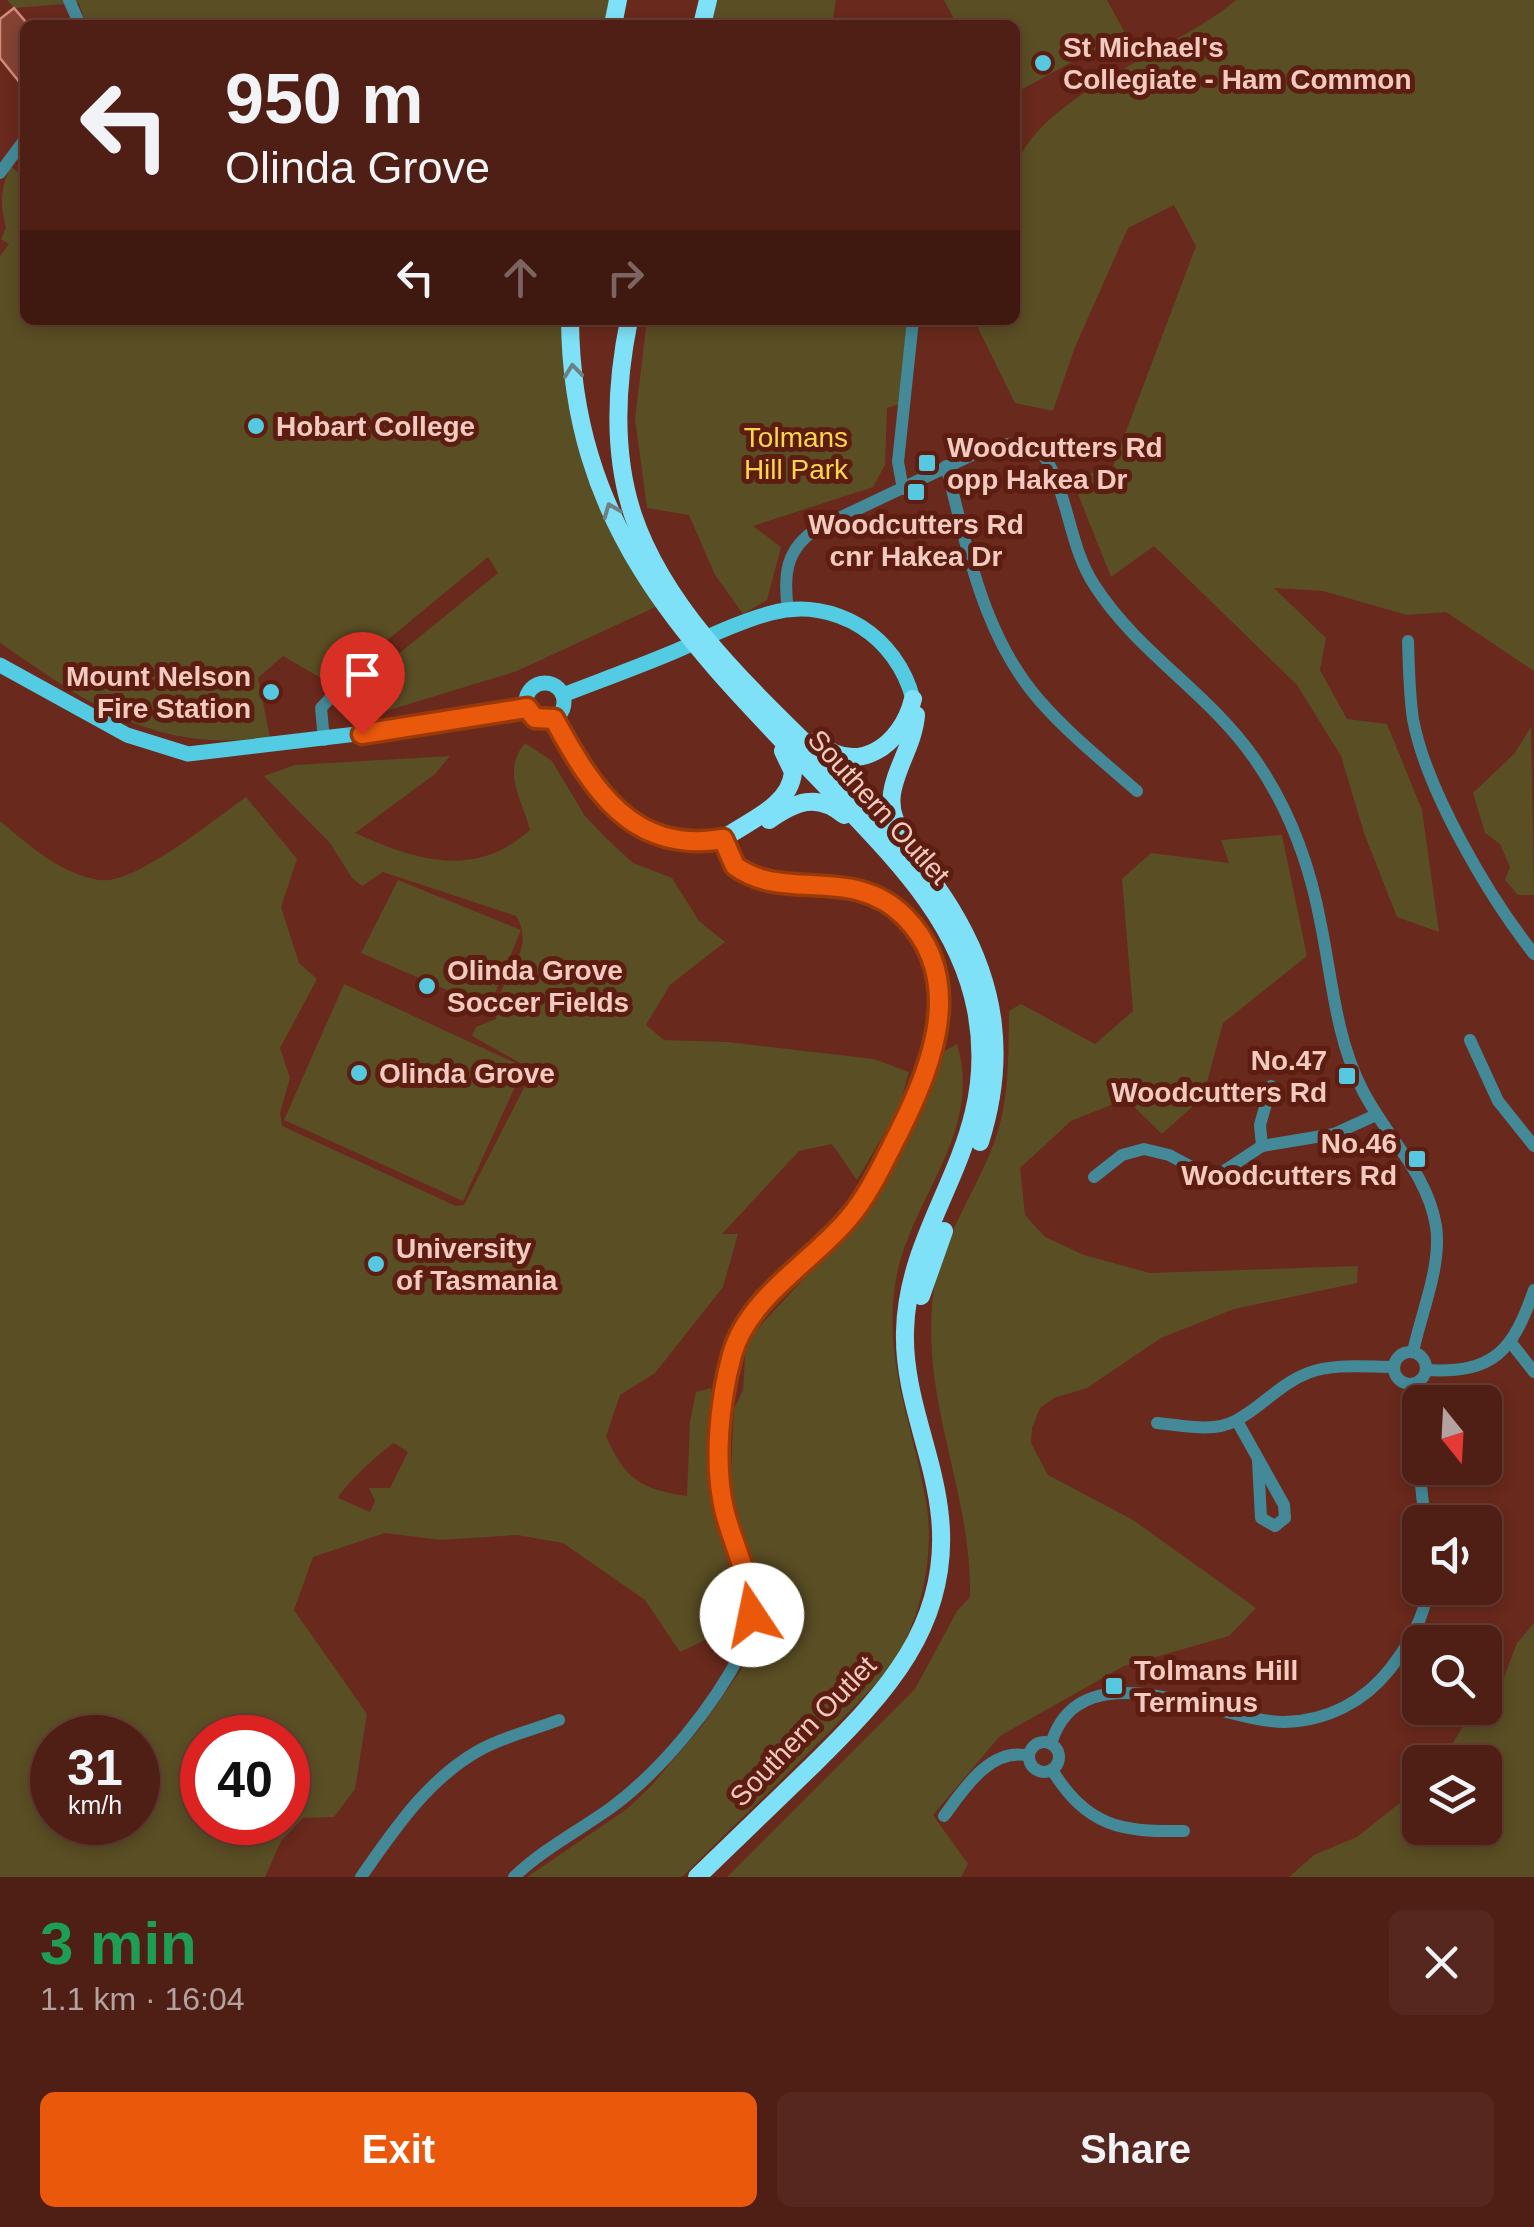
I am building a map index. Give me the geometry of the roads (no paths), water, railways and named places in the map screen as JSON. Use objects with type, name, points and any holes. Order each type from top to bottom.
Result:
[{"type":"highway","name":"Southern Outlet","points":[[571,325],[581,422],[598,478],[640,570],[699,652],[892,855],[939,918],[972,989],[980,1066],[972,1127],[920,1257],[906,1319],[910,1382],[940,1518],[934,1596],[919,1640],[885,1692],[697,1877]]},
{"type":"highway","name":"Southern Outlet","points":[[631,325],[618,425],[629,502],[647,548],[715,646],[891,832],[946,899],[983,978],[993,1055],[982,1134],[930,1264],[917,1327],[923,1388],[950,1495],[953,1542],[948,1588],[928,1648],[893,1701],[714,1877]]},
{"type":"highway","points":[[632,325],[625,416],[633,484],[654,546],[691,605],[805,732],[834,754],[856,757],[882,750],[902,731],[913,700]]},
{"type":"highway","points":[[640,570],[662,614],[683,644],[791,764],[793,779],[784,794],[723,839]]},
{"type":"highway","points":[[913,700],[913,739],[891,788],[890,810],[946,899]]},
{"type":"highway","points":[[723,839],[749,833],[798,803],[823,801],[844,815],[939,918]]},
{"type":"main road","points":[[563,694],[788,610],[822,611],[864,628],[893,655],[913,700]]},
{"type":"main road","points":[[0,665],[127,735],[164,750],[218,753],[527,708]]},
{"type":"main road","points":[[542,684],[554,686],[563,694],[562,711],[554,719],[535,718],[527,708],[528,695],[542,684]]},
{"type":"main road","points":[[554,719],[606,799],[638,827],[682,842],[723,839]]},
{"type":"street","points":[[0,173],[20,146]]},
{"type":"street","points":[[904,489],[898,462],[912,325]]},
{"type":"street","points":[[788,610],[786,574],[797,544],[818,528],[946,466],[1009,442],[1038,449],[1049,463],[1078,556],[1104,600],[1139,641],[1219,714],[1257,761],[1303,852],[1346,1051],[1376,1115],[1412,1164],[1436,1226],[1434,1264],[1413,1352]]},
{"type":"street","points":[[946,466],[980,596],[1005,652],[1040,702],[1137,791]]},
{"type":"street","points":[[1408,640],[1411,702],[1422,755],[1494,899],[1534,954]]},
{"type":"street","points":[[324,740],[322,708],[335,693]]},
{"type":"street","points":[[514,1877],[640,1784],[707,1704],[742,1650],[752,1608],[721,1486],[721,1420],[735,1344],[758,1308],[838,1231],[867,1193],[901,1129],[938,1034],[940,1002],[934,969],[925,946],[902,914],[854,887],[765,879],[748,873],[730,860],[723,839]]},
{"type":"street","points":[[1470,1040],[1498,1101],[1534,1146]]},
{"type":"street","points":[[1262,1146],[1260,1125],[1271,1086]]},
{"type":"street","points":[[1094,1177],[1122,1156],[1144,1150],[1214,1174],[1232,1168],[1262,1146],[1334,1134],[1376,1115]]},
{"type":"street","points":[[1426,1370],[1471,1368],[1512,1344],[1534,1290]]},
{"type":"street","points":[[1512,1344],[1534,1372]]},
{"type":"street","points":[[1413,1352],[1424,1360],[1426,1370],[1422,1379],[1410,1384],[1396,1376],[1394,1367],[1402,1354],[1413,1352]]},
{"type":"street","points":[[1157,1423],[1207,1428],[1236,1421],[1273,1392],[1324,1368],[1394,1367]]},
{"type":"street","points":[[1410,1384],[1424,1505]]},
{"type":"street","points":[[1236,1421],[1258,1461]]},
{"type":"street","points":[[1052,1770],[1059,1759],[1051,1744],[1058,1726],[1073,1709],[1115,1694],[1187,1700],[1273,1721],[1306,1720],[1340,1710],[1368,1693],[1404,1650],[1424,1605]]},
{"type":"street","points":[[361,1877],[407,1813],[436,1783],[482,1748],[559,1720]]},
{"type":"street","points":[[1029,1756],[1040,1743],[1051,1744]]},
{"type":"street","points":[[944,1816],[980,1772],[1010,1754],[1029,1756]]},
{"type":"street","points":[[1029,1756],[1038,1771],[1052,1770]]},
{"type":"street","points":[[1052,1770],[1081,1808],[1102,1822],[1133,1830],[1184,1832]]},
{"type":"place","name":"St Michael's Collegiate - Ham Common","points":[[1043,63]]},
{"type":"place","name":"Hobart College","points":[[256,426]]},
{"type":"place","name":"Woodcutters Rd opp Hakea Dr","points":[[927,463]]},
{"type":"place","name":"Woodcutters Rd cnr Hakea Dr","points":[[916,492]]},
{"type":"place","name":"Mount Nelson Fire Station","points":[[271,692]]},
{"type":"place","name":"Olinda Grove Soccer Fields","points":[[427,986]]},
{"type":"place","name":"Olinda Grove","points":[[359,1073]]},
{"type":"place","name":"No.47 Woodcutters Rd","points":[[1347,1076]]},
{"type":"place","name":"No.46 Woodcutters Rd","points":[[1417,1159]]},
{"type":"place","name":"University of Tasmania","points":[[376,1264]]},
{"type":"place","name":"Tolmans Hill Terminus","points":[[1114,1686]]},
{"type":"park label","name":"Tolmans Hill Park","points":[[796,453]]}]
